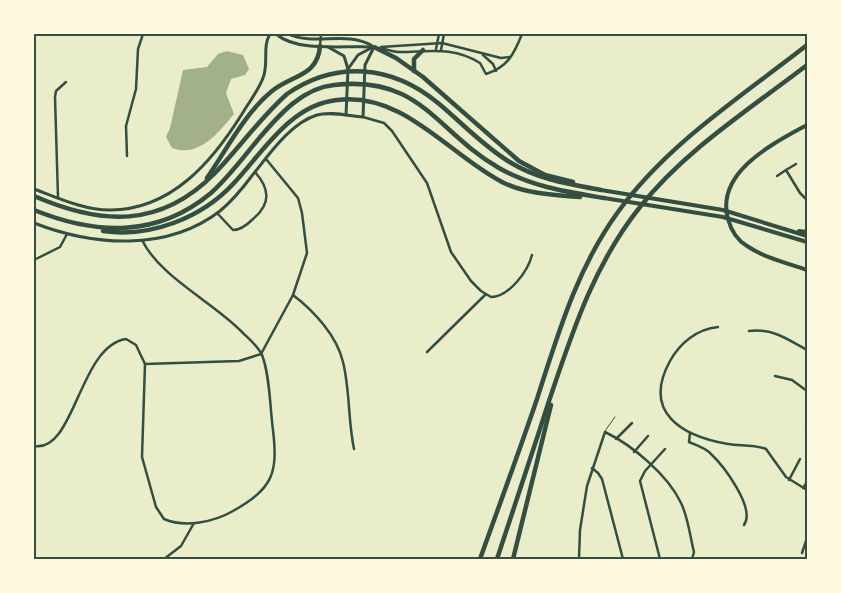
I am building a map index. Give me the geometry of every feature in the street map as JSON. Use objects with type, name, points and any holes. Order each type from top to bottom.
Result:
[{"type":"highway","points":[[480,559],[569,306],[586,264],[604,233],[634,192],[665,159],[807,45]]},
{"type":"highway","points":[[202,184],[260,101],[275,89],[314,65],[322,46]]},
{"type":"highway","points":[[374,47],[396,58],[414,71],[523,163],[546,175],[601,190]]},
{"type":"highway","points":[[414,71],[413,60],[423,50]]},
{"type":"highway","points":[[497,559],[580,311],[614,243],[640,207],[690,156],[807,66]]},
{"type":"highway","points":[[34,196],[78,213],[124,217],[149,213],[167,206],[202,184],[287,94],[314,79],[338,72],[356,71],[382,74],[404,82],[428,95],[482,142],[520,168],[545,179],[601,190]]},
{"type":"highway","points":[[83,226],[100,229],[131,228],[156,223],[188,209],[213,191],[286,109],[316,90],[334,85],[381,86],[406,95],[476,152],[509,174],[550,189],[607,198]]},
{"type":"highway","points":[[34,210],[83,226],[109,232],[140,231],[168,225],[190,216],[222,195],[277,134],[299,114],[317,104],[346,99],[363,100],[410,117],[504,183],[545,194],[607,198]]},
{"type":"highway","points":[[512,559],[560,369]]},
{"type":"main road","points":[[807,125],[767,149],[746,166],[730,187],[726,206],[730,227],[746,246],[762,254],[807,270]]},
{"type":"main road","points":[[601,190],[722,210],[807,234]]},
{"type":"main road","points":[[607,198],[723,217],[807,242]]},
{"type":"street","points":[[127,156],[126,126],[136,89],[138,49],[142,34]]},
{"type":"street","points":[[34,189],[92,208],[118,210],[137,207],[163,197],[182,186],[224,142],[259,85],[266,69],[266,44],[270,34]]},
{"type":"street","points":[[276,34],[298,45],[374,47],[442,43],[482,54],[502,58],[512,57]]},
{"type":"street","points":[[288,34],[296,37],[320,39],[361,40],[374,47],[398,52],[441,50],[476,60],[480,63],[486,74],[496,71],[512,57],[522,34]]},
{"type":"street","points":[[321,34],[322,46],[344,56],[348,69],[346,115]]},
{"type":"street","points":[[436,50],[439,34]]},
{"type":"street","points":[[441,50],[444,34]]},
{"type":"street","points":[[348,69],[358,54],[374,47]]},
{"type":"street","points":[[363,117],[365,65],[374,47]]},
{"type":"street","points":[[482,54],[490,60],[496,71]]},
{"type":"street","points":[[58,198],[55,97],[56,91],[66,82]]},
{"type":"street","points":[[34,223],[67,234],[110,241],[142,240],[183,231],[217,213],[230,202],[266,159],[296,128],[321,114],[346,115],[363,117],[384,123],[392,131],[427,184],[451,252],[472,281],[485,295],[494,297],[504,294],[528,266],[532,255]]},
{"type":"street","points":[[144,364],[239,361],[261,354],[293,295],[308,253],[302,213],[293,191],[266,159]]},
{"type":"street","points":[[776,176],[796,164]]},
{"type":"street","points":[[786,170],[800,193],[807,200]]},
{"type":"street","points":[[217,213],[231,229],[236,230],[257,216],[264,208],[267,194],[264,181],[256,172]]},
{"type":"street","points":[[34,260],[60,247],[67,234]]},
{"type":"street","points":[[34,446],[46,446],[58,435],[95,362],[112,343],[126,339],[131,341],[139,350],[144,364],[142,457],[159,514],[169,522],[194,523],[219,518],[234,511],[267,484],[272,476],[274,449],[261,354],[227,317],[172,275],[148,251],[142,240]]},
{"type":"street","points":[[293,295],[320,321],[340,349],[344,364],[354,450]]},
{"type":"street","points":[[427,352],[485,295]]},
{"type":"street","points":[[718,327],[705,329],[685,342],[672,357],[660,380],[660,397],[663,408],[672,419],[690,433],[726,444],[766,449],[789,480],[807,490]]},
{"type":"street","points":[[749,331],[764,330],[776,332],[807,350]]},
{"type":"street","points":[[775,376],[792,380],[807,391]]},
{"type":"street","points":[[616,439],[632,423]]},
{"type":"street","points":[[580,559],[580,524],[592,468],[605,432],[663,475],[681,503],[693,559]]},
{"type":"street","points":[[690,433],[689,442],[711,454],[739,492],[748,512],[744,525]]},
{"type":"street","points":[[634,452],[648,436]]},
{"type":"street","points":[[660,559],[640,485],[641,477],[666,449]]},
{"type":"street","points":[[789,480],[800,459]]},
{"type":"street","points":[[592,468],[602,479],[623,559]]},
{"type":"street","points":[[803,488],[807,482]]},
{"type":"street","points":[[164,559],[181,546],[194,523]]},
{"type":"street","points":[[802,553],[807,538]]},
{"type":"lane","points":[[605,432],[615,416]]},
{"type":"shaded area","points":[[227,51],[243,55],[249,69],[245,75],[231,79],[226,93],[234,114],[214,136],[199,147],[191,150],[172,148],[166,137],[170,128],[183,70],[207,67],[218,54]]}]
